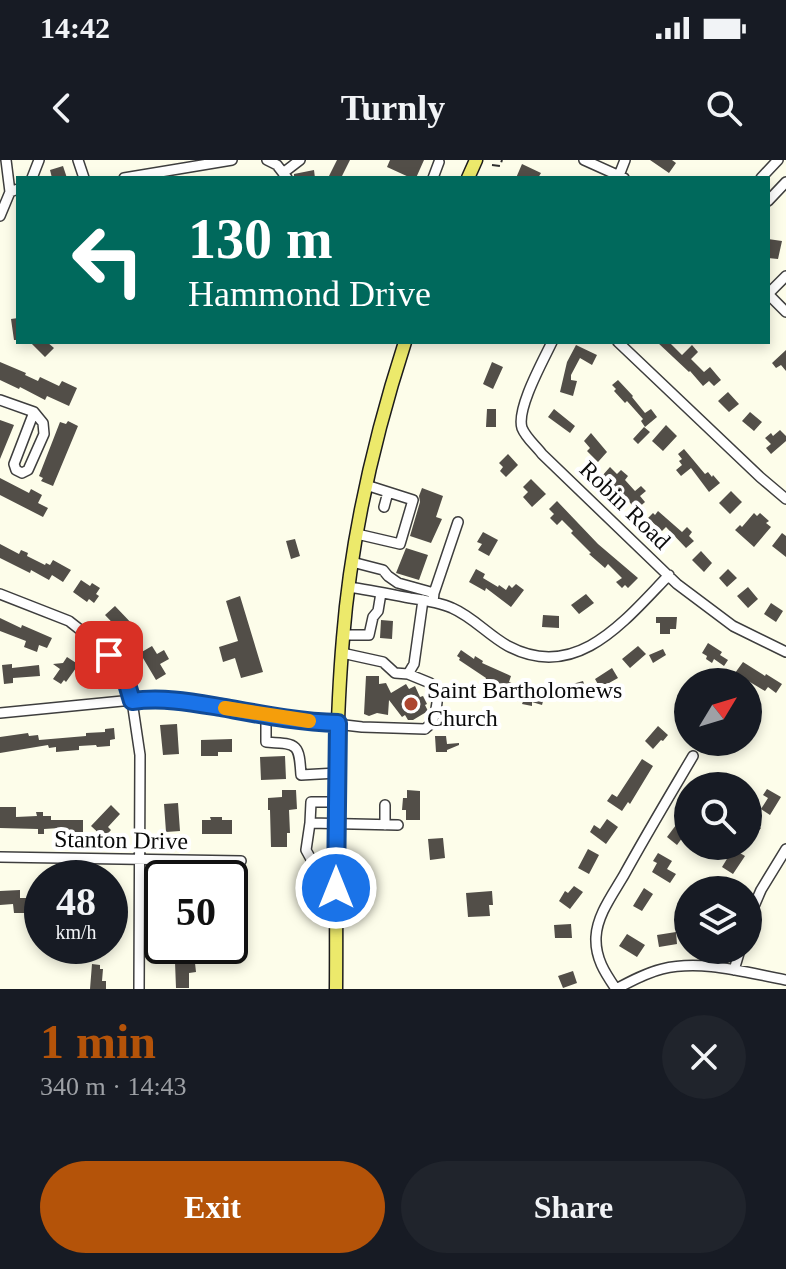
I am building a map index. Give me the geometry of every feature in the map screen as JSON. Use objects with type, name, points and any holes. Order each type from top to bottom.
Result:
[{"type":"main road","points":[[336,989],[337,773],[343,635],[366,485],[386,402],[404,344]]},
{"type":"street","points":[[0,216],[14,191],[6,160]]},
{"type":"street","points":[[136,176],[232,160]]},
{"type":"street","points":[[267,160],[277,165],[285,175],[300,160]]},
{"type":"street","points":[[584,160],[619,176]]},
{"type":"street","points":[[763,176],[778,160]]},
{"type":"street","points":[[434,176],[439,162]]},
{"type":"street","points":[[770,199],[786,182]]},
{"type":"street","points":[[770,292],[786,276]]},
{"type":"street","points":[[770,296],[786,312]]},
{"type":"street","name":"Robin Road","points":[[551,344],[523,408],[523,430],[542,454],[686,591],[733,626],[786,652]]},
{"type":"street","points":[[620,344],[786,499]]},
{"type":"street","points":[[0,400],[34,412],[43,423],[44,434],[28,470],[22,473],[14,464],[34,412]]},
{"type":"street","points":[[357,534],[400,544],[413,500],[366,485]]},
{"type":"street","points":[[384,507],[388,492]]},
{"type":"street","points":[[408,674],[414,664],[430,598],[458,522]]},
{"type":"street","points":[[352,562],[383,570],[398,583],[455,609],[516,650],[542,656],[564,655],[585,649],[607,636],[669,575]]},
{"type":"street","points":[[349,587],[430,598]]},
{"type":"street","points":[[343,635],[369,635],[381,593]]},
{"type":"street","points":[[0,594],[69,621],[86,633],[125,677],[140,755],[139,989]]},
{"type":"street","points":[[0,713],[153,698],[362,727],[425,729],[431,725],[438,692],[430,683],[408,674],[395,673],[383,662],[342,653]]},
{"type":"street","points":[[266,715],[266,742],[289,743],[296,748],[300,752],[301,775],[337,773]]},
{"type":"street","points":[[693,756],[599,921],[596,942],[605,973],[616,989],[653,972],[675,966],[712,967],[786,980]]},
{"type":"street","points":[[336,888],[318,887],[306,850],[311,802],[337,802]]},
{"type":"street","points":[[385,805],[385,825]]},
{"type":"street","points":[[310,823],[398,825]]},
{"type":"street","points":[[762,888],[786,849]]},
{"type":"street","name":"Stanton Drive","points":[[0,857],[144,860]]},
{"type":"street","points":[[734,970],[736,964]]},
{"type":"path","points":[[492,165],[500,166],[502,160]]},
{"type":"building","points":[[337,160],[350,160],[342,176],[329,176]]},
{"type":"building","points":[[390,160],[424,160],[417,176],[407,176],[387,167]]},
{"type":"building","points":[[650,160],[672,160],[676,163],[669,173]]},
{"type":"building","points":[[522,164],[541,173],[539,176],[517,176]]},
{"type":"building","points":[[63,166],[66,176],[52,176],[50,170]]},
{"type":"building","points":[[314,170],[315,176],[294,176]]},
{"type":"building","points":[[770,239],[782,241],[778,259],[770,258]]},
{"type":"building","points":[[16,318],[16,340],[14,340],[11,319]]},
{"type":"building","points":[[32,344],[49,344],[54,348],[45,357]]},
{"type":"building","points":[[659,344],[671,344],[682,355],[692,345],[698,352],[691,359],[704,372],[710,367],[721,380],[714,386],[709,381],[703,386]]},
{"type":"building","points":[[576,345],[597,355],[592,365],[580,358],[571,375],[571,380],[577,381],[573,396],[560,392],[567,362]]},
{"type":"building","points":[[786,350],[786,371],[781,365],[776,368],[772,363]]},
{"type":"building","points":[[0,362],[38,381],[40,377],[59,386],[62,381],[77,388],[69,406],[47,396],[45,400],[0,380]]},
{"type":"building","points":[[492,362],[503,367],[493,389],[483,384]]},
{"type":"building","points":[[618,380],[645,413],[651,409],[657,417],[645,427],[641,421],[643,419],[614,391],[616,389],[612,385]]},
{"type":"building","points":[[728,392],[739,404],[729,412],[718,401]]},
{"type":"building","points":[[487,409],[496,409],[496,427],[486,427]]},
{"type":"building","points":[[554,409],[575,426],[570,433],[548,417]]},
{"type":"building","points":[[750,412],[762,422],[754,431],[742,421]]},
{"type":"building","points":[[0,420],[14,425],[0,459]]},
{"type":"building","points":[[68,421],[78,426],[53,486],[41,481],[43,478],[39,476],[60,422],[66,424]]},
{"type":"building","points":[[666,425],[677,436],[663,451],[652,441]]},
{"type":"building","points":[[644,427],[650,432],[638,444],[633,439]]},
{"type":"building","points":[[780,430],[786,441],[771,454],[766,448],[771,444],[765,438]]},
{"type":"building","points":[[591,433],[607,452],[598,462],[587,451],[590,448],[584,441]]},
{"type":"building","points":[[684,449],[705,474],[713,475],[720,483],[709,492],[691,468],[681,476],[676,470],[682,465],[678,454]]},
{"type":"building","points":[[508,454],[518,465],[506,477],[500,471],[503,467],[499,463]]},
{"type":"building","points":[[610,467],[617,474],[621,470],[628,476],[625,480],[635,491],[641,486],[646,491],[640,496],[645,502],[636,510],[618,488],[602,476]]},
{"type":"building","points":[[0,478],[29,493],[31,489],[42,495],[38,503],[48,508],[43,517],[0,495]]},
{"type":"building","points":[[531,479],[546,494],[532,507],[523,497],[528,492],[523,487]]},
{"type":"building","points":[[422,488],[443,496],[436,517],[442,519],[431,543],[410,536]]},
{"type":"building","points":[[731,491],[742,502],[730,514],[719,503]]},
{"type":"building","points":[[557,501],[598,544],[638,578],[628,588],[625,585],[622,588],[616,582],[622,578],[608,564],[605,568],[589,554],[562,520],[557,525],[550,518],[554,514],[549,509]]},
{"type":"building","points":[[658,511],[682,532],[687,527],[694,541],[686,548],[666,527],[662,531],[648,518]]},
{"type":"building","points":[[754,513],[757,516],[760,513],[771,527],[754,547],[735,530],[740,525],[742,527]]},
{"type":"building","points":[[483,532],[498,540],[489,556],[478,550],[482,544],[477,542]]},
{"type":"building","points":[[782,533],[786,536],[786,557],[772,546]]},
{"type":"building","points":[[295,539],[300,556],[291,559],[286,541]]},
{"type":"building","points":[[0,544],[19,554],[21,550],[28,553],[27,556],[45,565],[50,565],[53,560],[71,570],[63,582],[52,575],[49,580],[0,558]]},
{"type":"building","points":[[406,548],[428,555],[419,580],[396,573]]},
{"type":"building","points":[[701,551],[712,563],[704,572],[692,560]]},
{"type":"building","points":[[476,569],[485,574],[483,578],[498,587],[506,590],[509,585],[512,588],[516,584],[524,590],[511,607],[486,588],[485,591],[469,582]]},
{"type":"building","points":[[728,569],[737,578],[727,587],[719,578]]},
{"type":"building","points":[[81,580],[100,588],[94,603],[73,592]]},
{"type":"building","points":[[748,587],[758,599],[748,608],[737,596]]},
{"type":"building","points":[[586,594],[594,603],[579,614],[571,605]]},
{"type":"building","points":[[240,596],[263,672],[241,678],[235,658],[223,662],[219,647],[238,641],[226,601]]},
{"type":"building","points":[[771,603],[783,611],[776,622],[764,614]]},
{"type":"building","points":[[115,606],[135,627],[125,636],[105,615]]},
{"type":"building","points":[[543,615],[559,616],[559,628],[542,627]]},
{"type":"building","points":[[656,617],[677,617],[676,629],[670,629],[670,634],[660,634],[660,623],[656,623]]},
{"type":"building","points":[[0,618],[52,638],[47,648],[39,645],[37,652],[24,647],[26,641],[0,631]]},
{"type":"building","points":[[381,620],[393,621],[392,639],[380,638]]},
{"type":"building","points":[[708,643],[728,660],[724,666],[714,659],[712,663],[706,659],[707,656],[702,653]]},
{"type":"building","points":[[152,646],[157,654],[164,650],[169,659],[160,664],[166,674],[156,680],[140,653]]},
{"type":"building","points":[[638,646],[646,654],[630,668],[622,659]]},
{"type":"building","points":[[663,649],[666,655],[653,663],[649,655]]},
{"type":"building","points":[[461,650],[511,676],[509,682],[526,689],[527,685],[546,690],[542,705],[532,702],[532,706],[522,704],[524,699],[485,681],[486,678],[459,660],[457,656]]},
{"type":"building","points":[[67,657],[87,670],[85,673],[76,668],[61,684],[53,679],[60,669],[53,664],[63,663]]},
{"type":"building","points":[[743,662],[752,668],[739,668]]},
{"type":"building","points":[[12,664],[12,668],[39,665],[40,676],[13,678],[13,683],[4,684],[2,665]]},
{"type":"building","points":[[612,668],[618,678],[609,683],[612,687],[603,693],[595,679]]},
{"type":"building","points":[[762,674],[782,684],[776,693],[768,687],[765,691],[762,689]]},
{"type":"building","points":[[366,676],[379,676],[379,684],[386,683],[391,693],[406,684],[409,689],[415,686],[420,697],[423,696],[428,711],[408,720],[389,700],[388,715],[364,714]]},
{"type":"building","points":[[583,681],[587,692],[565,698],[562,687]]},
{"type":"building","points":[[177,724],[179,754],[163,755],[160,725]]},
{"type":"building","points":[[658,726],[668,735],[653,749],[645,741]]},
{"type":"building","points":[[114,728],[115,739],[110,740],[110,746],[79,746],[79,750],[56,752],[56,747],[49,748],[48,745],[0,753],[0,737],[28,733],[29,736],[38,735],[39,740],[86,736],[86,733]]},
{"type":"building","points":[[435,736],[446,736],[447,744],[459,745],[447,752],[436,752]]},
{"type":"building","points":[[232,739],[232,752],[201,756],[201,740]]},
{"type":"building","points":[[285,756],[286,779],[261,780],[260,757]]},
{"type":"building","points":[[642,759],[653,766],[630,804],[628,802],[622,811],[607,801],[612,794],[617,797]]},
{"type":"building","points":[[767,789],[781,797],[770,815],[762,810],[768,798],[763,795]]},
{"type":"building","points":[[282,790],[296,790],[297,809],[289,810],[287,847],[271,847],[268,798],[282,797]]},
{"type":"building","points":[[407,790],[420,791],[420,820],[406,820],[406,810],[402,810]]},
{"type":"building","points":[[178,803],[180,831],[166,832],[164,804]]},
{"type":"building","points":[[111,805],[120,814],[108,827],[111,830],[104,838],[91,826]]},
{"type":"building","points":[[0,807],[16,807],[16,817],[37,816],[36,812],[43,812],[43,816],[51,816],[51,820],[83,820],[83,832],[60,832],[60,828],[44,829],[44,834],[38,834],[38,829],[0,828]]},
{"type":"building","points":[[210,817],[232,820],[232,834],[202,834],[202,820],[211,820]]},
{"type":"building","points":[[607,819],[618,827],[606,844],[590,832],[594,825],[600,829]]},
{"type":"building","points":[[674,828],[674,843],[667,837]]},
{"type":"building","points":[[443,838],[445,858],[430,860],[428,839]]},
{"type":"building","points":[[588,849],[599,855],[589,874],[578,868]]},
{"type":"building","points":[[658,853],[672,861],[667,869],[676,874],[670,883],[652,872],[657,863],[653,861]]},
{"type":"building","points":[[726,860],[742,860],[733,874],[722,867]]},
{"type":"building","points":[[574,886],[583,892],[570,909],[559,901],[565,891],[568,893]]},
{"type":"building","points":[[644,888],[653,894],[642,911],[633,906]]},
{"type":"building","points":[[20,890],[20,898],[24,898],[24,913],[14,913],[13,904],[0,905],[0,891]]},
{"type":"building","points":[[492,891],[490,916],[468,917],[466,893]]},
{"type":"building","points":[[571,924],[572,938],[555,938],[554,925]]},
{"type":"building","points":[[674,932],[674,944],[659,947],[657,935]]},
{"type":"building","points":[[627,934],[645,945],[637,957],[619,946]]},
{"type":"building","points":[[92,964],[100,965],[106,989],[90,989]]},
{"type":"building","points":[[175,964],[195,964],[196,972],[189,973],[189,988],[176,988]]},
{"type":"building","points":[[573,971],[577,983],[563,988],[558,976]]},
{"type":"slow traffic","points":[[225,708],[309,721]]},
{"type":"place","name":"Saint Bartholomews Church","points":[[411,704]]},
{"type":"route","points":[[109,655],[125,677],[132,701],[153,698],[186,701],[284,718],[338,723],[336,888]]}]
